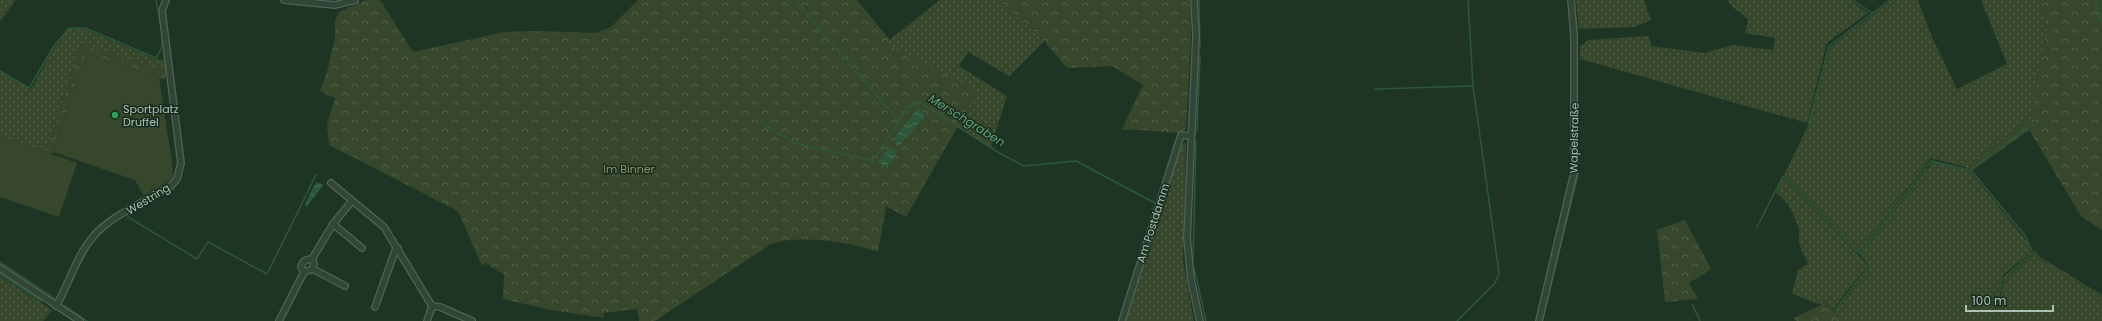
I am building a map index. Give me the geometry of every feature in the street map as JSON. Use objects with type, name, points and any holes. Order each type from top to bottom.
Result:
[{"type":"street","name":"Westring","points":[[56,306],[85,247],[92,237],[106,224],[171,186],[177,179],[181,163],[162,11],[165,0]]},
{"type":"street","points":[[284,0],[335,5],[355,0]]},
{"type":"street","points":[[1194,0],[1196,36],[1187,238],[1191,280],[1200,321]]},
{"type":"street","name":"Wapelstraße","points":[[1539,321],[1574,173],[1574,36],[1571,0]]},
{"type":"street","name":"Am Postdamm","points":[[1122,321],[1181,136],[1191,136]]},
{"type":"street","points":[[331,183],[384,228],[398,248],[432,306],[427,321]]},
{"type":"street","points":[[313,268],[314,263],[312,259],[333,224],[352,201]]},
{"type":"street","points":[[333,224],[362,248]]},
{"type":"street","points":[[375,307],[395,251],[398,248]]},
{"type":"street","points":[[304,272],[301,267],[303,262],[306,259],[312,259]]},
{"type":"street","points":[[0,268],[80,321]]},
{"type":"street","points":[[279,321],[304,272],[313,268]]},
{"type":"street","points":[[313,268],[345,286]]},
{"type":"street","points":[[432,306],[440,307],[472,321]]},
{"type":"green space","points":[[0,0],[16,0],[0,21]]},
{"type":"green space","name":"Im Binner","points":[[365,0],[380,0],[413,52],[504,32],[535,31],[597,33],[611,27],[638,0],[857,0],[890,40],[886,44],[978,91],[906,217],[886,206],[878,252],[854,245],[825,240],[782,241],[771,244],[655,321],[639,321],[637,309],[603,313],[604,318],[551,310],[503,299],[504,274],[485,263],[482,266],[458,211],[329,145],[327,124],[335,98],[320,91],[327,72],[335,38],[335,20],[339,12]]},
{"type":"green space","points":[[940,0],[999,0],[1044,41],[1009,76],[968,52],[959,66],[1007,96],[991,147],[931,109],[883,45]]},
{"type":"green space","points":[[999,0],[1190,0],[1191,37],[1186,129],[1181,133],[1122,129],[1143,85],[1112,66],[1067,68],[1044,41]]},
{"type":"green space","points":[[1576,0],[1644,0],[1651,20],[1634,27],[1579,29]]},
{"type":"green space","points":[[1728,0],[1851,0],[1868,13],[1827,43],[1807,123],[1580,59],[1580,47],[1588,40],[1649,36],[1651,46],[1705,53],[1732,45],[1773,50],[1775,38],[1745,33],[1748,20],[1729,3]]},
{"type":"green space","points":[[1892,0],[1918,0],[1931,35],[1957,89],[2007,64],[1981,0],[2040,0],[2040,9],[2046,25],[2046,39],[2034,91],[2034,116],[1965,167],[1931,158],[1860,251],[1856,249],[1784,175],[1808,126],[1830,47]]},
{"type":"green space","points":[[2040,0],[2102,0],[2102,230],[2081,216],[2029,130],[1973,170],[1965,167],[2034,116],[2034,91],[2046,39],[2046,25],[2040,9]]},
{"type":"green space","points":[[69,29],[84,29],[155,59],[165,60],[166,72],[81,44],[46,152],[0,136],[0,72],[31,89],[54,48]]},
{"type":"green space","points":[[81,44],[166,72],[165,80],[87,53],[52,154],[46,152]]},
{"type":"green space","name":"Sportplatz Druffel","points":[[87,53],[159,78],[172,163],[173,179],[144,196],[135,180],[53,152]]},
{"type":"green space","points":[[0,136],[77,163],[59,217],[0,197]]},
{"type":"green space","points":[[1186,142],[1183,261],[1194,321],[1125,321],[1139,276],[1141,276],[1142,273],[1140,272],[1181,145]]},
{"type":"green space","points":[[1933,161],[1970,171],[2028,243],[2031,253],[2004,274],[2001,279],[1993,321],[1840,321],[1835,312],[1871,266],[1861,253]]},
{"type":"green space","points":[[1783,178],[1868,265],[1833,309],[1823,301],[1822,305],[1792,294],[1798,270],[1808,264],[1799,244],[1799,228],[1789,205],[1776,192]]},
{"type":"green space","points":[[1685,220],[1711,269],[1689,283],[1698,299],[1665,302],[1657,230]]},
{"type":"green space","points":[[2035,250],[2040,257],[2102,295],[2102,302],[2095,293],[2033,255]]},
{"type":"green space","points":[[2033,255],[2095,293],[2102,302],[2102,321],[1995,321],[2004,279]]},
{"type":"green space","points":[[0,276],[52,310],[43,321],[0,321]]},
{"type":"green space","points":[[1823,301],[1835,312],[1840,321],[1796,321],[1794,318],[1822,305]]},
{"type":"water","points":[[917,109],[920,109],[924,114],[923,119],[899,146],[894,143],[897,135]]},
{"type":"water","points":[[890,147],[896,151],[895,156],[891,163],[884,167],[878,161]]},
{"type":"water","points":[[316,182],[323,185],[306,207],[305,204]]},
{"type":"waterway","points":[[0,71],[29,88],[54,46],[69,28],[85,28],[156,58],[160,52],[163,38],[156,0]]},
{"type":"waterway","name":"Merschgraben","points":[[797,0],[811,20],[899,121],[907,108],[918,101],[1001,154],[1024,166],[1076,161],[1155,203]]},
{"type":"waterway","points":[[1199,0],[1200,46]]},
{"type":"waterway","points":[[1457,321],[1495,283],[1499,273],[1473,86],[1468,0]]},
{"type":"waterway","points":[[1574,0],[1577,28]]},
{"type":"waterway","points":[[1853,0],[1872,13]]},
{"type":"waterway","points":[[1808,125],[1829,46],[1890,0]]},
{"type":"waterway","points":[[2095,0],[2102,23]]},
{"type":"waterway","points":[[1544,313],[1578,174],[1577,53]]},
{"type":"waterway","points":[[1197,131],[1200,55]]},
{"type":"waterway","points":[[1375,89],[1473,86]]},
{"type":"waterway","points":[[761,122],[794,143],[873,161],[899,121]]},
{"type":"waterway","points":[[1757,227],[1783,176],[1855,250],[1860,253],[1931,161],[1970,170],[2028,127],[2036,125]]},
{"type":"waterway","points":[[1193,260],[1196,142]]},
{"type":"waterway","points":[[1971,170],[2026,237],[2033,253],[2002,279],[1994,321]]},
{"type":"waterway","points":[[128,217],[197,259],[208,242],[267,274],[316,175]]},
{"type":"waterway","points":[[1835,310],[1870,265],[1860,253]]},
{"type":"waterway","points":[[0,262],[54,298]]},
{"type":"waterway","points":[[1194,268],[1206,321]]},
{"type":"waterway","points":[[0,274],[41,301]]},
{"type":"waterway","points":[[1692,304],[1700,321]]},
{"type":"waterway","points":[[65,306],[87,321]]},
{"type":"place","name":"Sportplatz Druffel","points":[[115,115]]}]
